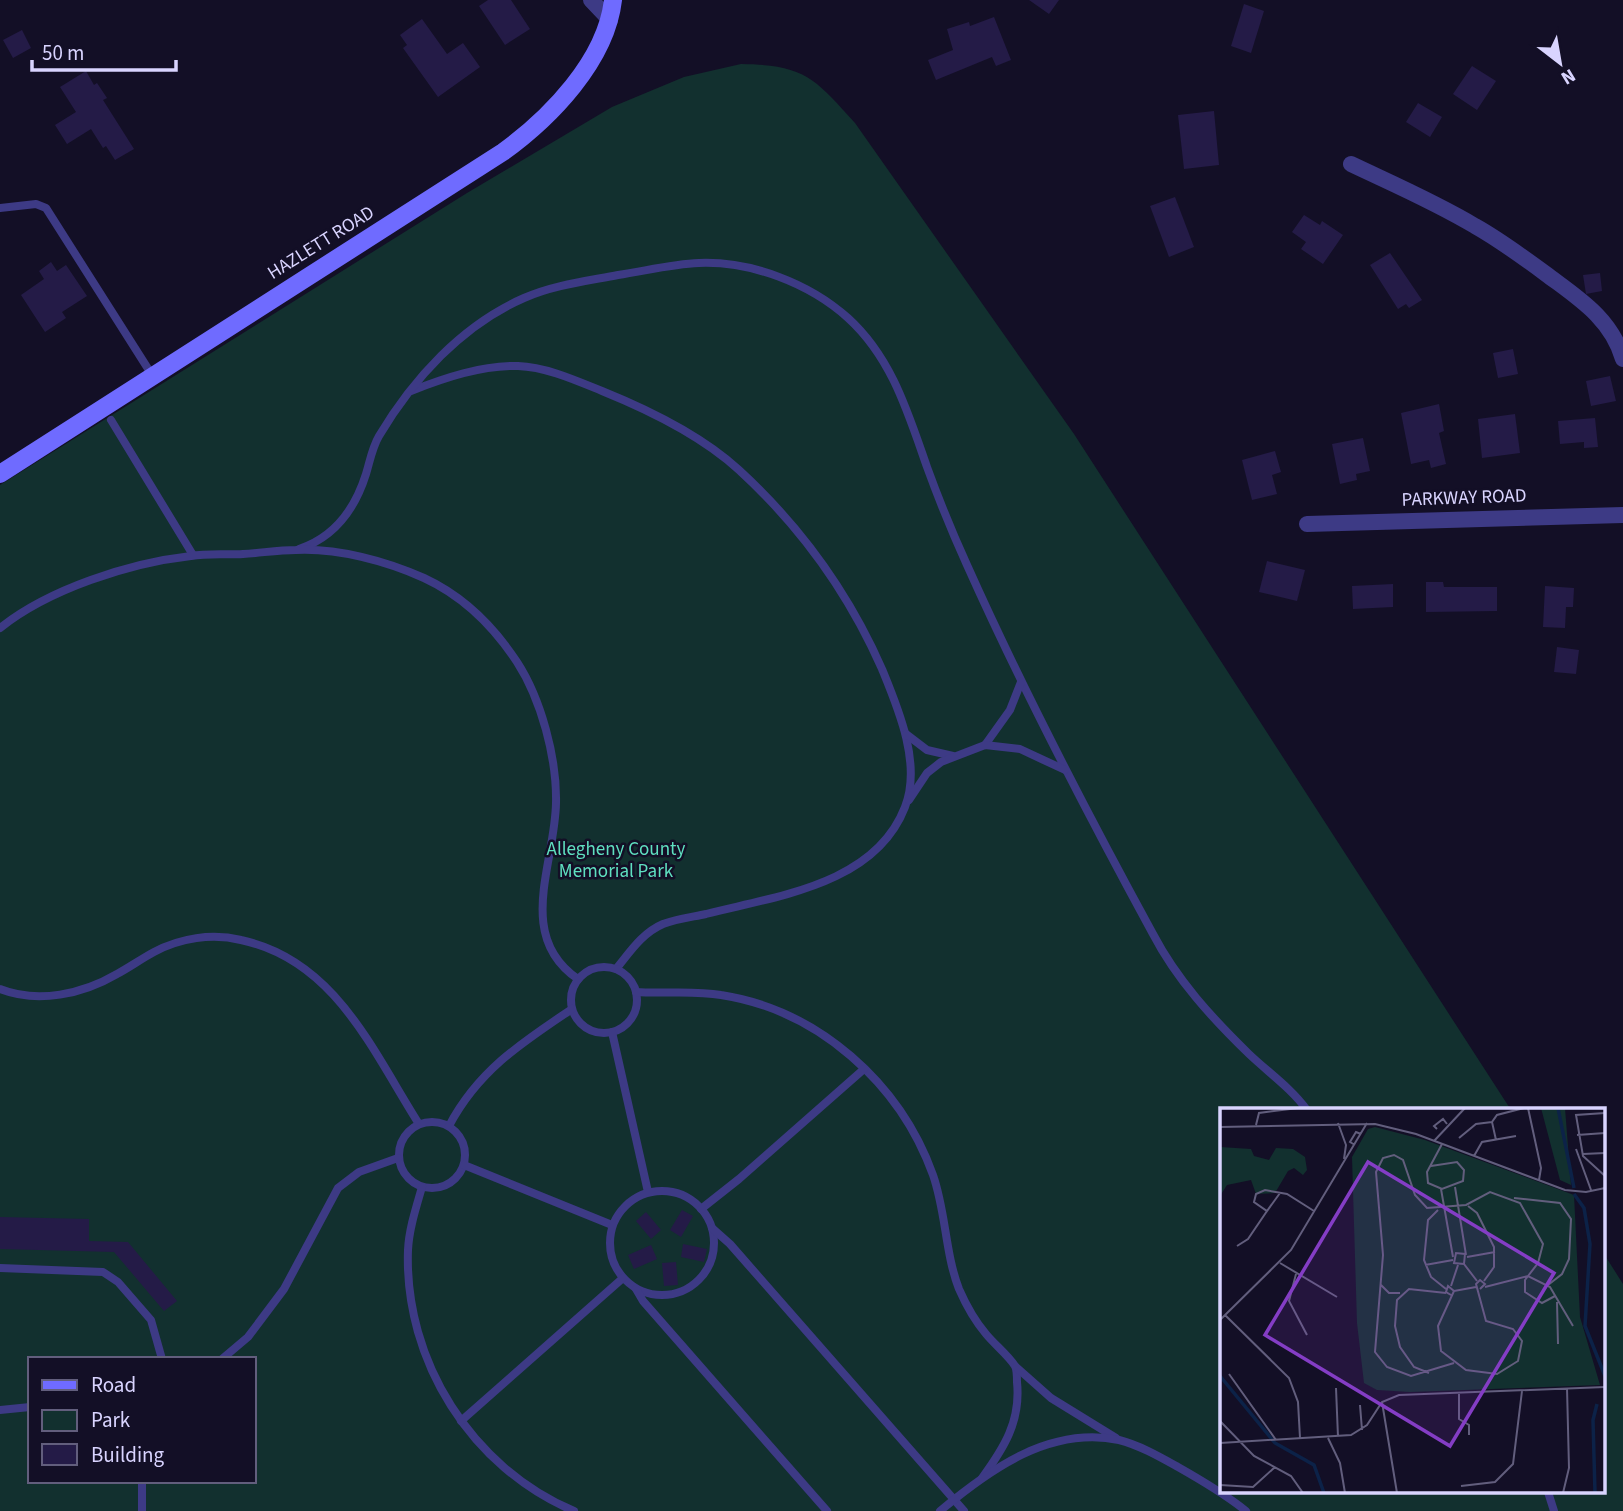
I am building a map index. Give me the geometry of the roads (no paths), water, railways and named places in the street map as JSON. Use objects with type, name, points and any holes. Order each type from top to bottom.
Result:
[{"type":"street","points":[[591,0],[610,20]]},
{"type":"street","name":"HAZLETT ROAD","points":[[0,474],[441,192],[528,133],[549,114],[580,75],[610,20],[613,0]]},
{"type":"street","points":[[1351,164],[1436,204],[1518,253],[1597,313],[1615,338],[1623,359]]},
{"type":"street","name":"PARKWAY ROAD","points":[[1307,524],[1623,515]]},
{"type":"lane","points":[[0,208],[36,204],[46,208],[152,375]]},
{"type":"lane","points":[[299,550],[319,541],[345,519],[358,497],[375,442],[408,392],[449,348],[524,298],[589,280],[695,263],[737,266],[790,281],[845,316],[869,340],[892,374],[964,559],[1021,682],[1172,968],[1217,1021],[1281,1080],[1305,1108]]},
{"type":"lane","points":[[408,392],[436,381],[495,368],[519,366],[540,370],[619,398],[662,418],[702,442],[738,469],[820,559],[874,652],[906,734],[910,775],[906,806]]},
{"type":"lane","points":[[111,420],[193,555]]},
{"type":"lane","points":[[0,628],[27,611],[82,584],[161,560],[193,555],[299,550],[367,559],[426,579],[453,594],[476,612],[499,637],[519,665],[544,722],[555,779],[554,836],[544,887],[542,925],[563,968],[578,979]]},
{"type":"lane","points":[[985,745],[1010,710],[1021,682]]},
{"type":"lane","points":[[906,734],[927,750],[953,756]]},
{"type":"lane","points":[[616,969],[640,939],[664,924],[797,891],[838,876],[876,849],[892,831],[927,773],[953,756],[985,745],[1020,749],[1067,771]]},
{"type":"lane","points":[[0,989],[25,995],[69,993],[91,987],[155,951],[179,942],[204,937],[230,937],[257,943],[305,967],[340,1001],[419,1124]]},
{"type":"lane","points":[[603,967],[616,969],[627,976],[636,992],[632,1017],[624,1026],[612,1032],[590,1030],[578,1021],[572,1009],[572,990],[578,979],[595,968],[603,967]]},
{"type":"lane","points":[[636,992],[691,992],[748,1000],[776,1010],[816,1030],[844,1049],[889,1094],[908,1121],[933,1177],[951,1263],[959,1287],[969,1309],[985,1333],[1016,1367],[1051,1398],[1122,1441],[1195,1476],[1220,1493]]},
{"type":"lane","points":[[449,1126],[462,1101],[499,1061],[519,1044],[572,1009]]},
{"type":"lane","points":[[612,1032],[648,1192]]},
{"type":"lane","points":[[701,1209],[864,1069]]},
{"type":"lane","points":[[434,1122],[449,1126],[461,1139],[465,1152],[464,1165],[459,1174],[449,1183],[436,1188],[422,1187],[408,1180],[398,1158],[400,1143],[407,1133],[419,1124],[434,1122]]},
{"type":"lane","points":[[224,1357],[248,1337],[284,1289],[338,1188],[359,1172],[398,1158]]},
{"type":"lane","points":[[464,1165],[612,1225]]},
{"type":"lane","points":[[422,1187],[408,1250],[409,1286],[415,1322],[444,1396],[461,1421],[514,1477],[574,1511]]},
{"type":"lane","points":[[827,1511],[643,1301],[636,1289],[623,1278],[613,1263],[610,1250],[612,1225],[633,1199],[648,1192],[675,1192],[689,1198],[701,1209],[712,1228],[730,1244],[964,1511]]},
{"type":"lane","points":[[636,1289],[653,1294],[669,1294],[682,1291],[695,1283],[705,1272],[712,1255],[712,1228]]},
{"type":"lane","points":[[0,1268],[103,1272],[118,1282],[144,1310],[155,1330],[162,1357]]},
{"type":"lane","points":[[461,1421],[623,1278]]},
{"type":"lane","points":[[982,1478],[1010,1436],[1017,1404],[1016,1367]]},
{"type":"lane","points":[[0,1410],[28,1407]]},
{"type":"lane","points":[[940,1511],[982,1478],[1013,1458],[1035,1448],[1067,1440],[1096,1437],[1122,1441]]},
{"type":"lane","points":[[142,1483],[142,1511]]},
{"type":"lane","points":[[1221,1494],[1246,1511]]},
{"type":"lane","points":[[1549,1494],[1555,1511]]},
{"type":"park label","name":"Allegheny County Memorial Park","points":[[616,860]]}]
